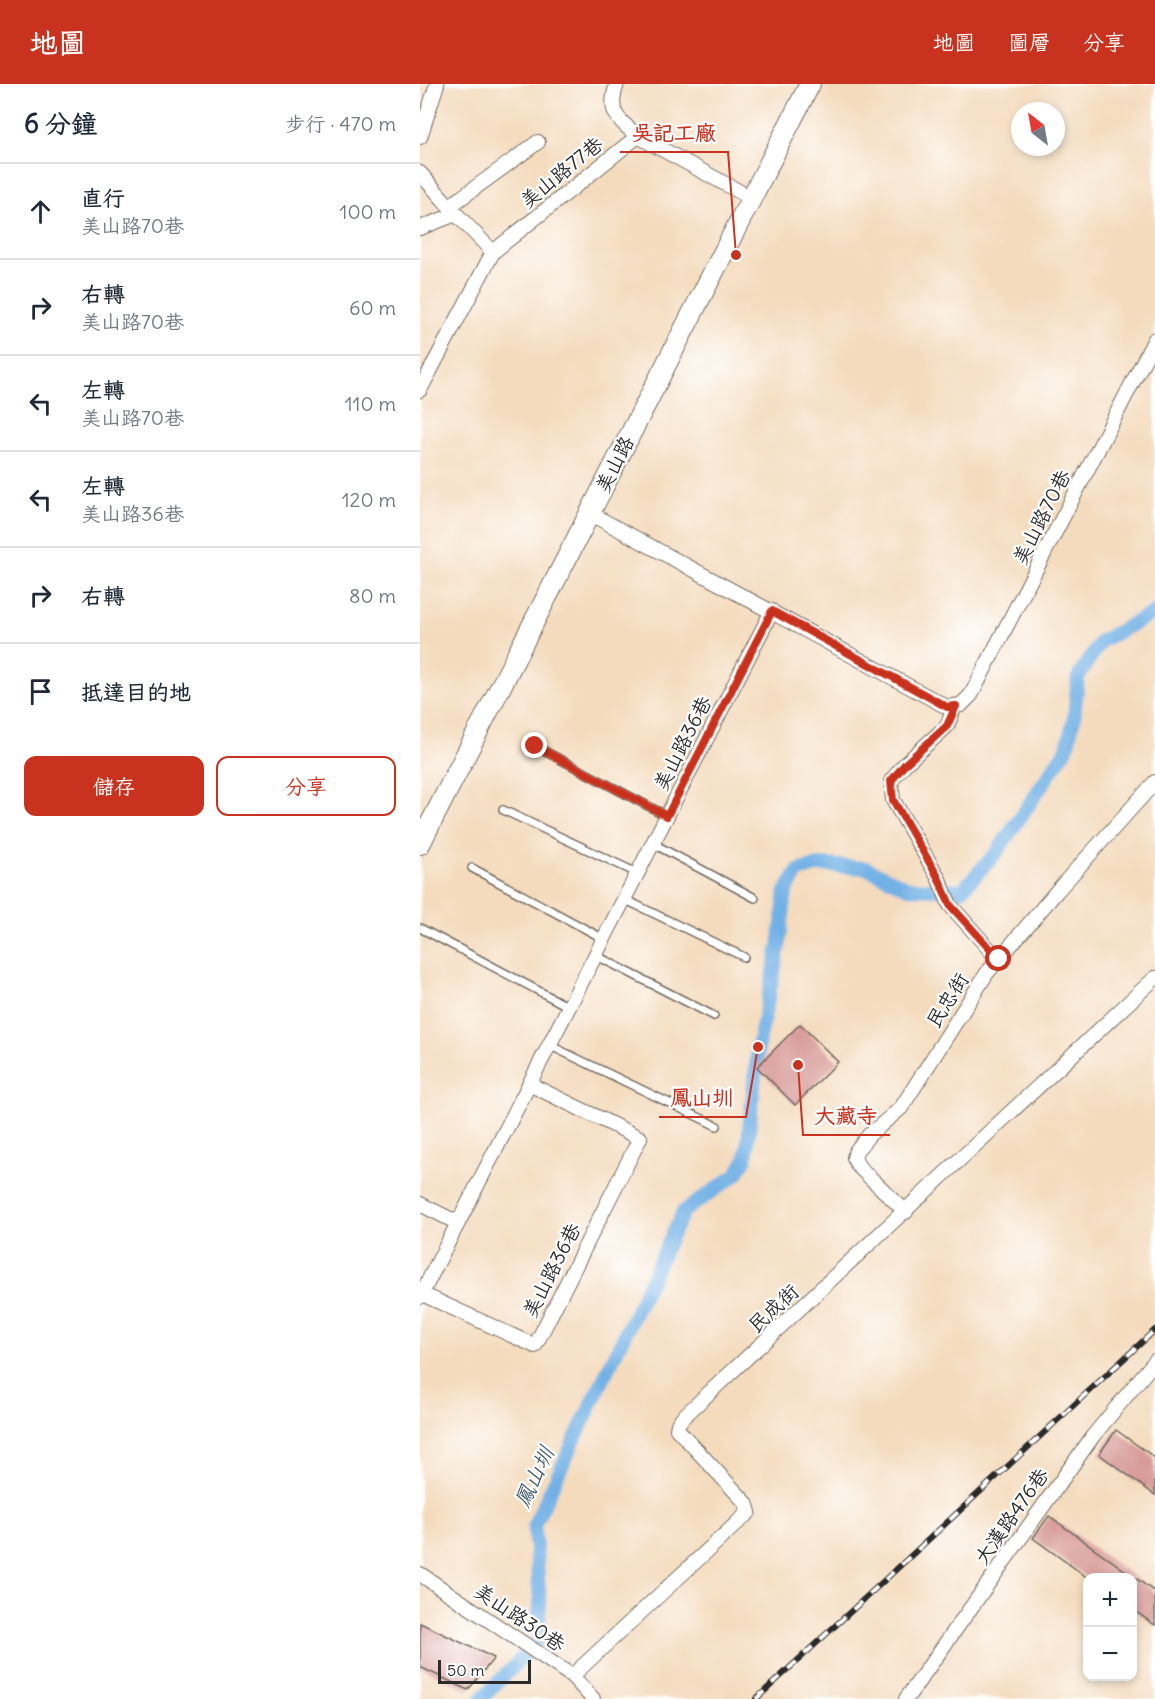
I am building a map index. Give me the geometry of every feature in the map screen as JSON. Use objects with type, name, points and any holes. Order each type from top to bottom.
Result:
[{"type":"street","points":[[420,137],[437,84]]},
{"type":"street","points":[[617,84],[612,99],[618,120],[638,135],[751,198]]},
{"type":"street","name":"美山路","points":[[420,844],[810,84]]},
{"type":"street","name":"美山路77巷","points":[[420,390],[493,252],[638,135]]},
{"type":"street","points":[[420,228],[453,210],[538,142]]},
{"type":"street","points":[[420,173],[493,252]]},
{"type":"street","name":"美山路70巷","points":[[999,959],[950,905],[938,877],[893,800],[891,781],[905,764],[947,726],[956,706],[961,705],[971,695],[1155,339]]},
{"type":"street","points":[[589,513],[947,707],[956,706]]},
{"type":"street","name":"美山路36巷","points":[[529,1084],[640,1138],[535,1346],[421,1296],[529,1084],[569,1007],[595,955],[624,900],[652,843],[772,611]]},
{"type":"street","name":"民忠街","points":[[906,1212],[858,1166],[854,1158],[856,1151],[869,1135],[901,1108],[987,973],[1155,782]]},
{"type":"street","name":"民成街","points":[[572,1676],[749,1512],[746,1503],[677,1429],[678,1424],[1155,978]]},
{"type":"street","points":[[420,1204],[458,1223]]},
{"type":"street","name":"大漢路476巷","points":[[906,1699],[1093,1436],[1155,1361]]},
{"type":"street","name":"美山路30巷","points":[[420,1574],[572,1676],[593,1699]]},
{"type":"lane","points":[[535,746],[667,816]]},
{"type":"lane","points":[[503,810],[637,873]]},
{"type":"lane","points":[[652,843],[755,898]]},
{"type":"lane","points":[[472,868],[604,939]]},
{"type":"lane","points":[[624,900],[744,957]]},
{"type":"lane","points":[[420,928],[569,1007]]},
{"type":"lane","points":[[595,955],[714,1016]]},
{"type":"lane","points":[[549,1045],[717,1125]]},
{"type":"building","points":[[800,1024],[838,1062],[795,1105],[757,1067]]},
{"type":"building","points":[[1116,1430],[1155,1458],[1155,1495],[1099,1454]]},
{"type":"building","points":[[1049,1516],[1128,1573],[1083,1574],[1033,1538]]},
{"type":"building","points":[[1137,1579],[1155,1592],[1155,1625],[1137,1612]]},
{"type":"building","points":[[420,1623],[494,1658],[468,1690],[420,1667]]},
{"type":"waterway","name":"鳳山圳","points":[[538,1641],[540,1603],[534,1525],[683,1212],[737,1174],[746,1158],[758,1047],[779,947],[786,891],[798,871],[820,865],[866,868],[908,888],[962,890],[997,852],[1067,748],[1074,718],[1078,677],[1101,641],[1155,612]]},
{"type":"waterway","name":"鳳山圳","points":[[481,1699],[523,1657]]},
{"type":"railway","points":[[756,1699],[1155,1330]]},
{"type":"place","name":"吳記工廠","points":[[736,255]]},
{"type":"place","name":"鳳山圳","points":[[758,1047]]},
{"type":"place","name":"大藏寺","points":[[798,1065]]},
{"type":"route","points":[[535,746],[667,816],[772,611],[947,707],[956,706],[947,726],[905,764],[891,781],[893,800],[938,877],[950,905],[999,959]]}]
